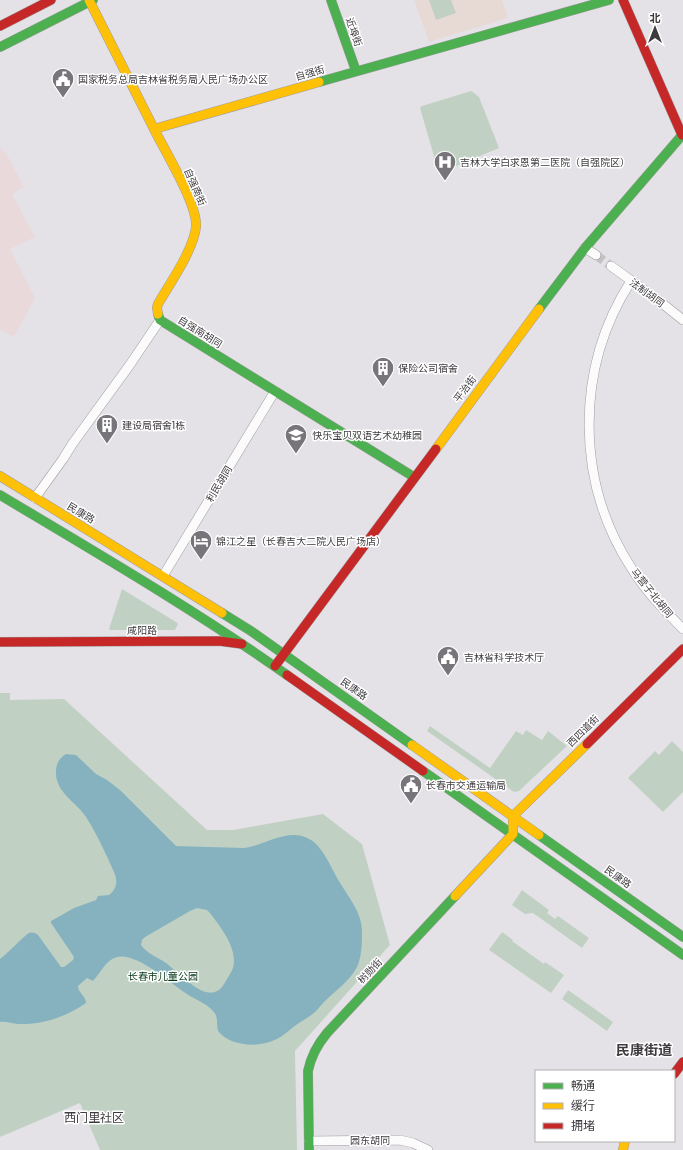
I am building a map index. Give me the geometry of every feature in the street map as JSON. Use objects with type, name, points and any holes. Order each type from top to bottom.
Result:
[{"type":"street","points":[[0,26],[51,0]]},
{"type":"street","points":[[0,47],[91,0],[154,129]]},
{"type":"street","name":"近埠街","points":[[331,0],[356,71]]},
{"type":"street","name":"自强街","points":[[154,129],[610,0]]},
{"type":"street","points":[[623,0],[682,134]]},
{"type":"street","name":"自强南街","points":[[154,129],[192,203],[196,227],[192,243],[158,304],[157,308],[160,320]]},
{"type":"street","name":"平治街","points":[[275,666],[585,248],[682,134]]},
{"type":"street","points":[[585,248],[596,256]]},
{"type":"street","name":"法制胡同","points":[[611,266],[683,320]]},
{"type":"street","name":"马营子北胡同","points":[[631,281],[619,299],[611,316],[600,345],[594,369],[588,424],[591,461],[594,479],[603,510],[621,552],[655,600],[683,629]]},
{"type":"street","points":[[35,498],[160,320]]},
{"type":"street","name":"自强南胡同","points":[[160,320],[414,477]]},
{"type":"street","name":"利民胡同","points":[[163,576],[275,391]]},
{"type":"street","name":"民康路","points":[[0,476],[163,576],[284,653],[683,937]]},
{"type":"street","points":[[0,495],[144,581],[243,644],[683,954]]},
{"type":"street","name":"咸阳路","points":[[0,642],[205,641],[243,644],[284,653]]},
{"type":"street","name":"西四道街","points":[[513,816],[683,649]]},
{"type":"street","points":[[513,816],[513,834]]},
{"type":"street","name":"树勋街","points":[[309,1145],[308,1071],[309,1062],[316,1048],[324,1036],[513,834]]},
{"type":"street","points":[[675,1073],[683,1062]]},
{"type":"street","name":"园东胡同","points":[[309,1145],[400,1140],[413,1143],[428,1150]]},
{"type":"shaded area","points":[[414,0],[502,0],[508,18],[429,42]]},
{"type":"shaded area","points":[[0,148],[8,157],[24,187],[12,194],[35,237],[10,249],[35,298],[14,337],[0,329]]},
{"type":"green space","points":[[429,0],[451,0],[456,13],[436,20]]},
{"type":"green space","points":[[471,91],[479,97],[499,148],[449,169],[442,168],[436,163],[420,108],[422,106]]},
{"type":"green space","points":[[122,589],[176,622],[178,624],[175,630],[110,630],[109,629]]},
{"type":"green space","name":"长春市儿童公园","points":[[0,693],[10,693],[10,700],[64,699],[207,830],[233,830],[323,814],[362,844],[390,945],[295,1051],[297,1150],[100,1150],[80,1103],[0,1137]]},
{"type":"green space","points":[[430,726],[490,768],[516,731],[523,735],[526,730],[542,740],[548,731],[567,746],[519,791],[514,792],[427,731]]},
{"type":"green space","points":[[672,741],[683,752],[683,792],[663,812],[628,778],[655,751],[659,755]]},
{"type":"green space","points":[[522,890],[549,910],[547,913],[555,919],[558,916],[589,938],[582,948],[533,913],[525,914],[512,905]]},
{"type":"green space","points":[[502,932],[544,964],[545,962],[564,975],[551,993],[489,950]]},
{"type":"green space","points":[[568,990],[613,1022],[607,1031],[562,999]]},
{"type":"water","points":[[66,754],[76,755],[96,774],[120,790],[176,846],[244,848],[287,835],[302,836],[315,843],[324,854],[356,908],[359,916],[362,939],[360,959],[354,972],[342,986],[312,1014],[280,1037],[262,1044],[254,1045],[238,1043],[230,1040],[218,1031],[217,1018],[215,1013],[210,1008],[144,964],[134,959],[125,957],[117,957],[113,959],[93,981],[87,978],[78,986],[79,991],[85,998],[86,1003],[78,1008],[54,1019],[36,1023],[18,1024],[0,1022],[0,959],[29,933],[33,933],[38,935],[61,967],[64,967],[73,960],[74,957],[51,921],[74,908],[96,900],[98,896],[109,895],[114,890],[116,885],[114,872],[90,824],[82,812],[62,791],[59,785],[56,769],[57,764],[61,757]],"holes":[[[197,908],[207,910],[228,939],[234,961],[233,968],[222,986],[219,990],[212,993],[202,991],[197,988],[141,945],[142,940],[145,937],[190,911]]]},
{"type":"tunnel","points":[[596,255],[611,266]]},
{"type":"traffic: fast","points":[[0,47],[93,0]]},
{"type":"traffic: fast","points":[[331,0],[356,71]]},
{"type":"traffic: fast","points":[[319,82],[609,0]]},
{"type":"traffic: fast","points":[[539,309],[585,248],[683,134]]},
{"type":"traffic: fast","points":[[158,314],[160,320],[414,477]]},
{"type":"traffic: fast","points":[[0,495],[181,605],[287,675]]},
{"type":"traffic: fast","points":[[222,613],[251,631],[412,745]]},
{"type":"traffic: fast","points":[[423,771],[683,955]]},
{"type":"traffic: fast","points":[[539,835],[683,937]]},
{"type":"traffic: fast","points":[[309,1150],[308,1071],[317,1046],[327,1033],[455,896]]},
{"type":"traffic: slow","points":[[89,0],[154,129],[319,82]]},
{"type":"traffic: slow","points":[[154,129],[186,192],[192,206],[196,227],[186,256],[158,304],[158,314]]},
{"type":"traffic: slow","points":[[436,449],[539,309]]},
{"type":"traffic: slow","points":[[0,476],[222,613]]},
{"type":"traffic: slow","points":[[455,896],[513,834],[513,816],[587,744]]},
{"type":"traffic: slow","points":[[412,745],[539,835]]},
{"type":"traffic: slow","points":[[623,1150],[625,1142]]},
{"type":"traffic: jam","points":[[0,26],[51,0]]},
{"type":"traffic: jam","points":[[623,0],[682,135]]},
{"type":"traffic: jam","points":[[275,666],[436,449]]},
{"type":"traffic: jam","points":[[0,642],[219,641],[242,644]]},
{"type":"traffic: jam","points":[[587,744],[683,649]]},
{"type":"traffic: jam","points":[[287,675],[423,771]]},
{"type":"traffic: jam","points":[[675,1073],[683,1062]]},
{"type":"place","name":"国家税务总局吉林省税务局人民广场办公区","points":[[63,98]]},
{"type":"place","name":"吉林大学白求恩第二医院（自强院区）","points":[[445,182]]},
{"type":"place","name":"保险公司宿舍","points":[[383,388]]},
{"type":"place","name":"建设局宿舍1栋","points":[[107,444]]},
{"type":"place","name":"快乐宝贝双语艺术幼稚园","points":[[296,454]]},
{"type":"place","name":"锦江之星（长春吉大二院人民广场店）","points":[[201,560]]},
{"type":"place","name":"吉林省科学技术厅","points":[[448,676]]},
{"type":"place","name":"长春市交通运输局","points":[[411,804]]},
{"type":"district","name":"民康街道","points":[[644,1050]]},
{"type":"district","name":"西门里社区","points":[[94,1117]]}]
